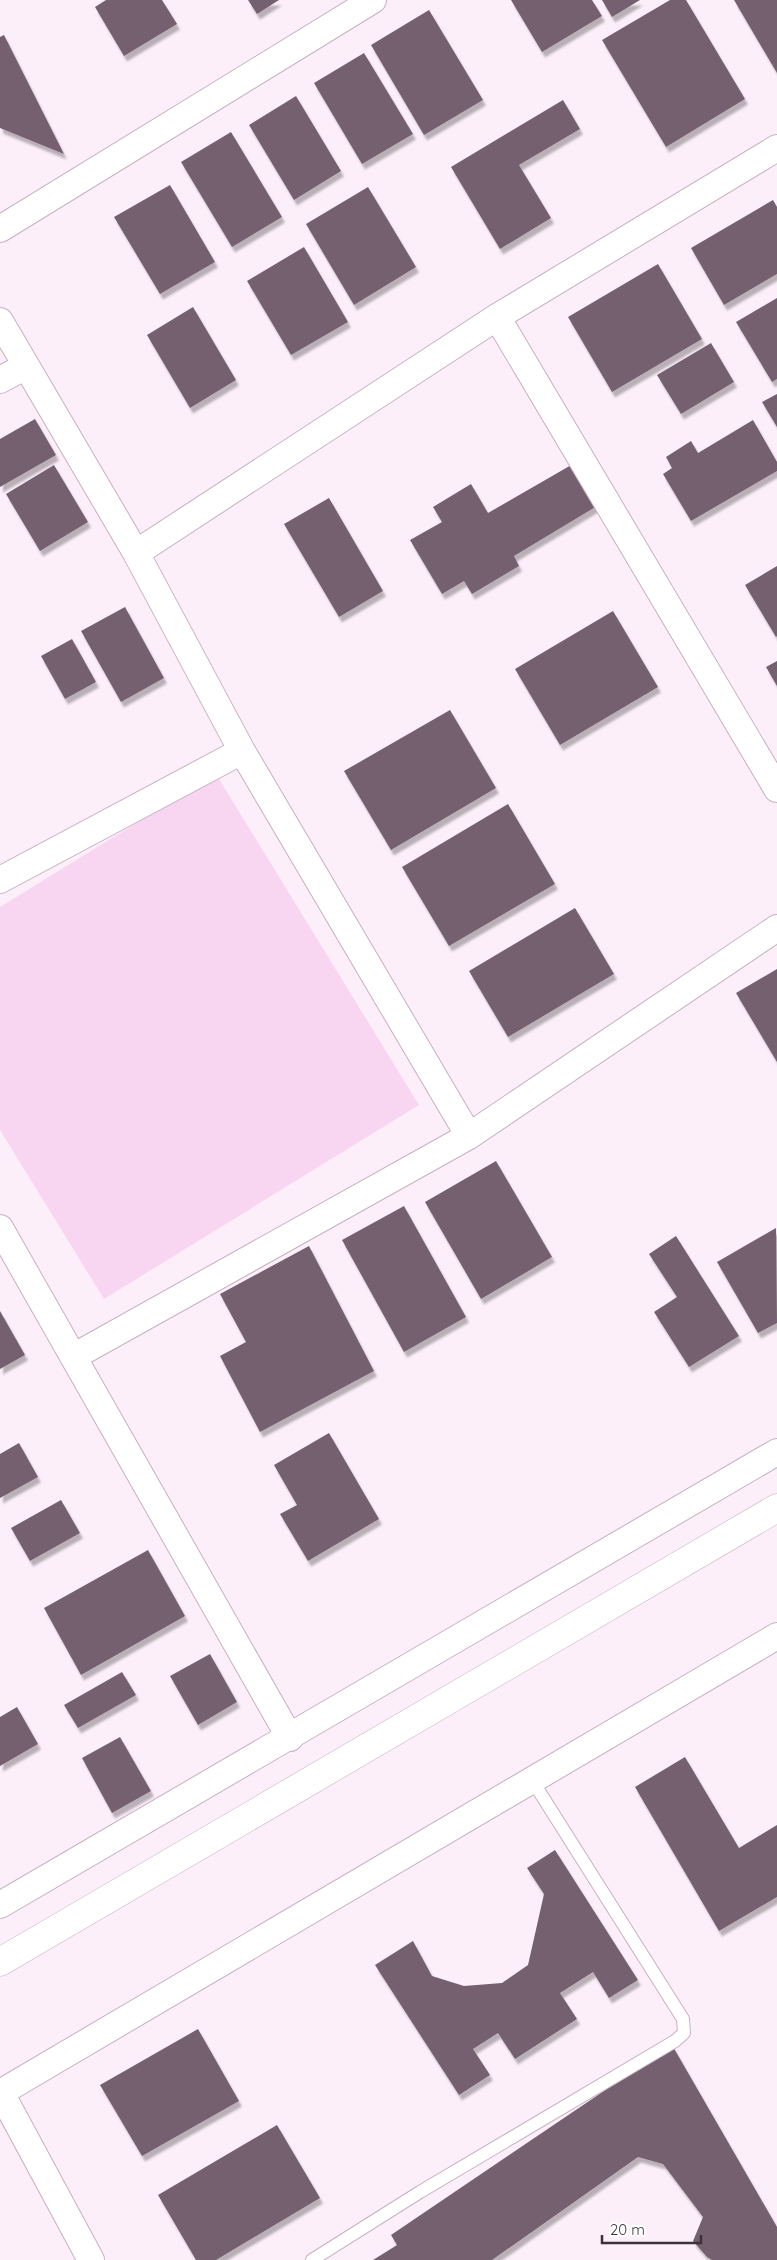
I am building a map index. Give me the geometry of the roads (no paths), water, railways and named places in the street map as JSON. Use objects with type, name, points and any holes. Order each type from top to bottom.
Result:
[{"type":"street","points":[[0,229],[373,0]]},
{"type":"street","points":[[136,553],[497,317],[776,151]]},
{"type":"street","points":[[497,317],[777,789]]},
{"type":"street","points":[[0,321],[136,553],[242,751],[469,1136]]},
{"type":"street","points":[[0,380],[26,366]]},
{"type":"street","points":[[0,880],[242,751]]},
{"type":"street","points":[[73,1357],[469,1136],[777,928]]},
{"type":"street","points":[[0,1228],[290,1738]]},
{"type":"street","points":[[0,1905],[290,1738],[777,1452]]},
{"type":"street","points":[[0,1962],[777,1508]]},
{"type":"street","points":[[92,2260],[0,2093],[777,1636]]},
{"type":"lane","points":[[312,2260],[420,2192],[675,2041],[684,2033],[683,2019],[532,1780]]}]
